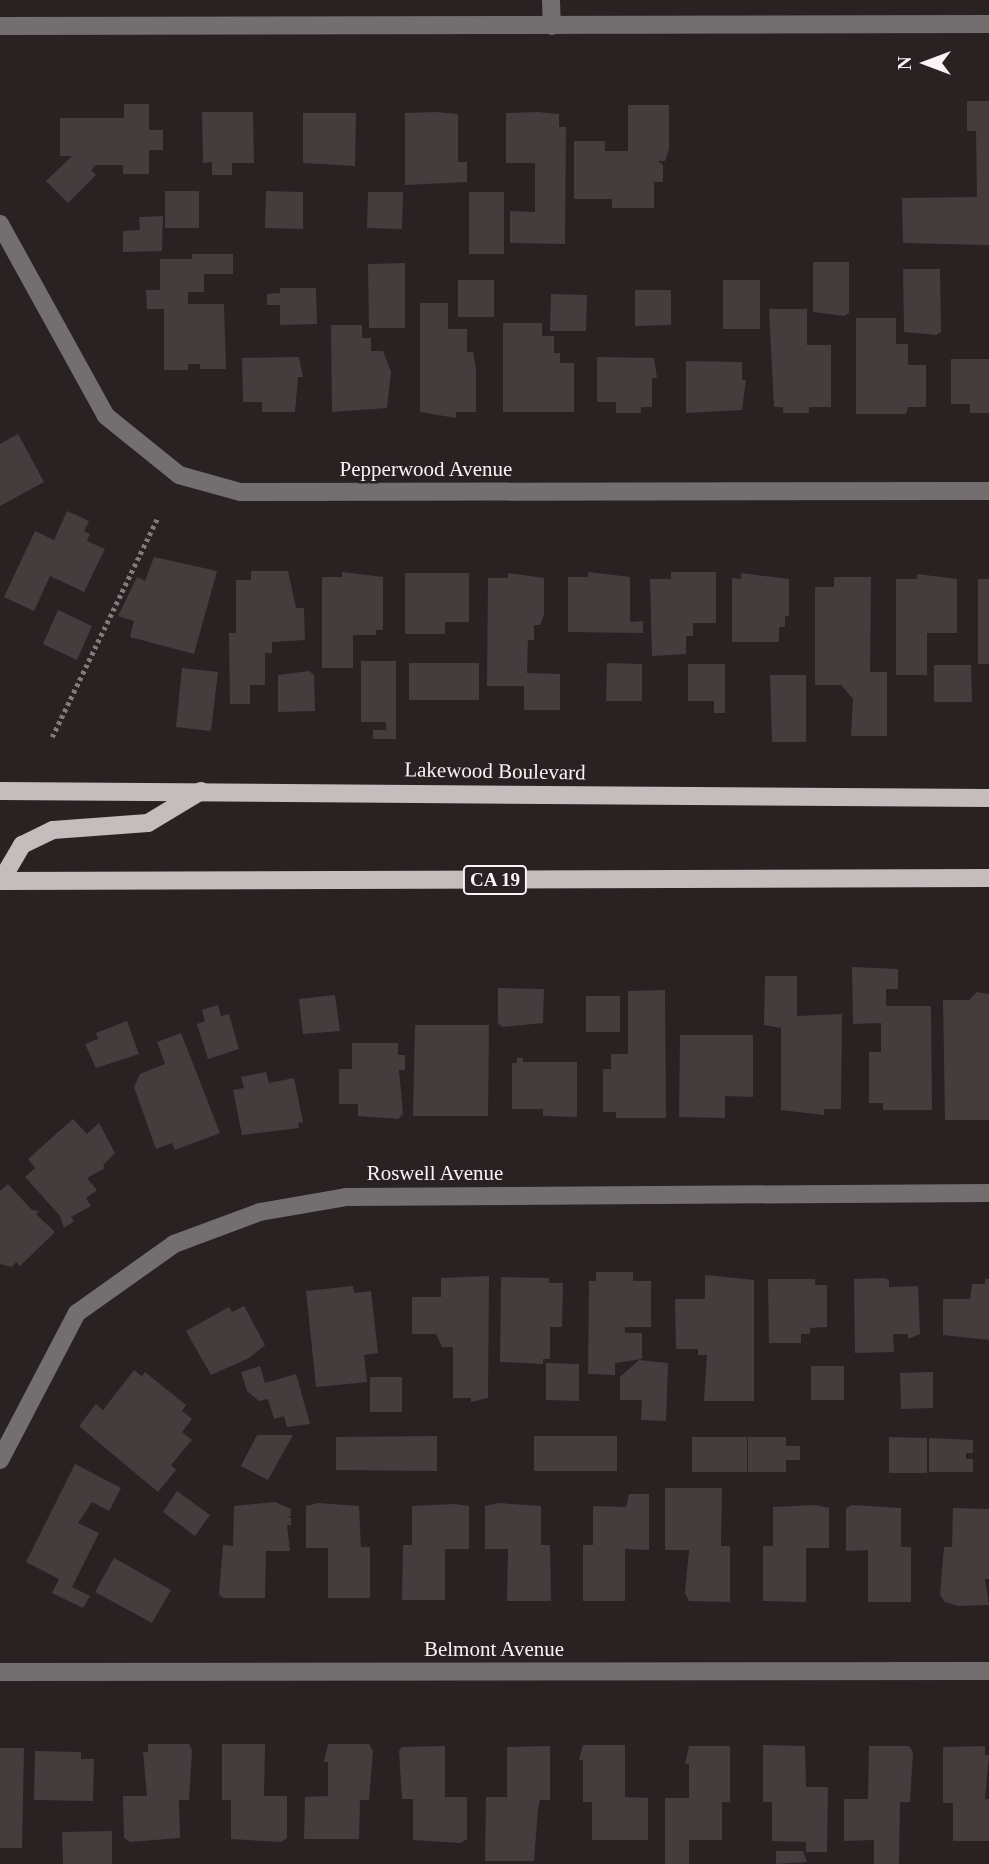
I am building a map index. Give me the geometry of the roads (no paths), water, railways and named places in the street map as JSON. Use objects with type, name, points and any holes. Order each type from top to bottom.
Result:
[{"type":"main road","name":"Lakewood Boulevard","points":[[0,791],[989,798]]},
{"type":"main road","points":[[1,881],[22,845],[53,830],[148,823],[201,791]]},
{"type":"main road","name":"CA 19","points":[[1,881],[989,878]]},
{"type":"street","points":[[551,0],[551,26]]},
{"type":"street","points":[[0,26],[989,24]]},
{"type":"street","name":"Pepperwood Avenue","points":[[0,224],[106,416],[179,475],[240,492],[989,491]]},
{"type":"street","name":"Roswell Avenue","points":[[0,1460],[77,1313],[174,1244],[260,1212],[346,1196],[989,1193]]},
{"type":"street","name":"Belmont Avenue","points":[[0,1672],[989,1671]]}]
